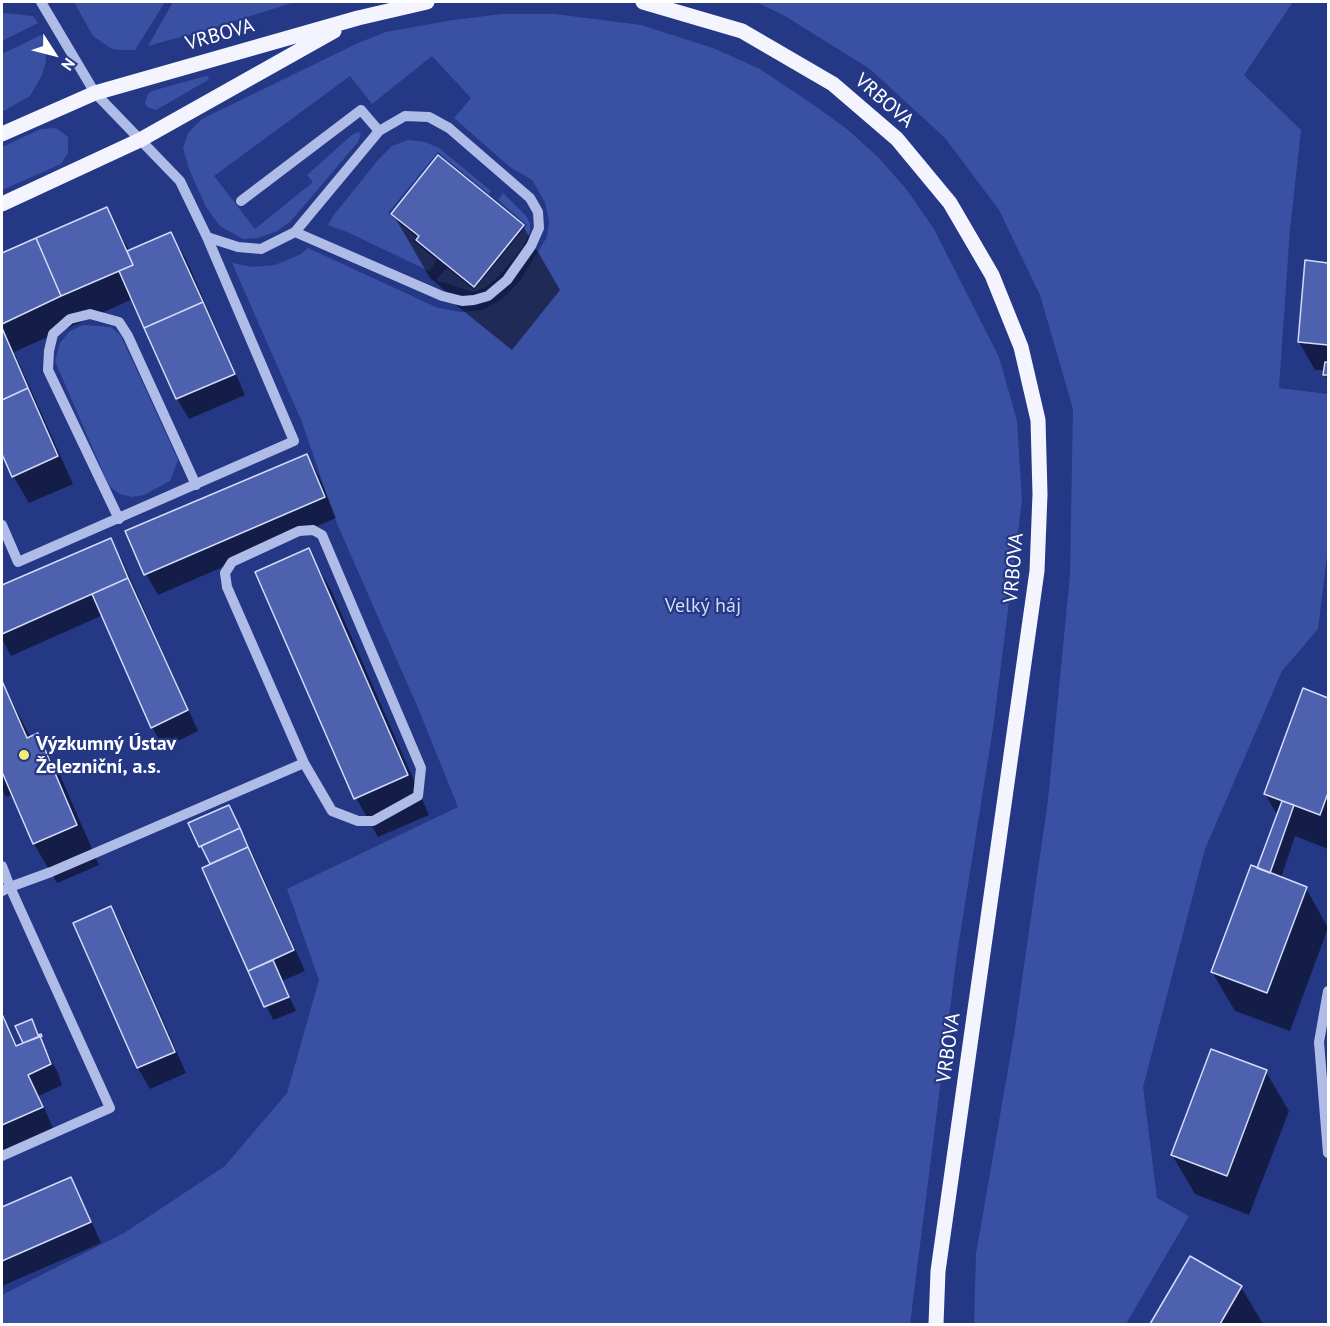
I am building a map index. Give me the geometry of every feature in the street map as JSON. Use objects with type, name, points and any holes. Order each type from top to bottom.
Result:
[{"type":"main road","name":"VRBOVA","points":[[2,134],[95,93],[358,18],[427,2]]},
{"type":"main road","name":"VRBOVA","points":[[643,2],[742,31],[833,84],[897,139],[950,203],[992,275],[1021,347],[1038,420],[1040,494],[1037,571],[938,1271],[936,1324]]},
{"type":"main road","name":"VRBOVA","points":[[2,204],[140,140],[358,18]]},
{"type":"street","points":[[2,525],[18,562],[294,441],[207,237],[180,181],[95,93],[41,2]]},
{"type":"street","points":[[241,201],[361,110],[379,131]]},
{"type":"street","points":[[207,237],[238,247],[261,249],[295,232],[379,131],[405,116],[429,117],[449,128],[530,198],[538,213],[539,228],[531,246],[507,280],[488,296],[462,301],[442,296],[295,232]]},
{"type":"street","points":[[119,519],[48,370],[53,334],[70,319],[90,314],[119,322],[128,336],[196,485]]},
{"type":"street","points":[[313,530],[322,536],[421,768],[418,796],[373,821],[358,821],[332,811],[304,762],[227,587],[225,573],[232,562],[299,531],[313,530]]},
{"type":"street","points":[[6,889],[51,873],[304,762]]},
{"type":"street","points":[[2,866],[6,889],[110,1108],[2,1156]]},
{"type":"street","points":[[1329,991],[1319,1042],[1329,1153]]},
{"type":"green space","points":[[74,2],[165,2],[135,50],[123,50],[112,49],[93,36]]},
{"type":"green space","points":[[173,2],[295,2],[148,46]]},
{"type":"green space","points":[[756,2],[1293,2],[1244,75],[1301,130],[1290,229],[1279,388],[1328,394],[1328,548],[1318,629],[1282,671],[1205,849],[1143,1087],[1157,1198],[1189,1216],[1126,1324],[974,1324],[976,1254],[1014,1035],[1048,800],[1070,575],[1073,409],[1040,295],[999,210],[945,138],[870,69],[785,16]]},
{"type":"green space","points":[[2,13],[33,16],[38,23],[2,41]]},
{"type":"green space","name":"Velký háj","points":[[502,14],[555,14],[641,25],[713,48],[760,69],[808,101],[847,129],[878,157],[907,190],[934,229],[999,357],[1017,421],[1022,500],[993,728],[957,954],[910,1324],[2,1324],[2,1295],[124,1233],[225,1166],[287,1093],[319,980],[287,889],[458,807],[418,708],[335,519],[302,422],[232,263],[252,267],[275,265],[301,254],[308,248],[438,308],[461,312],[482,310],[501,300],[520,281],[547,237],[549,222],[545,202],[532,180],[510,167],[454,118],[471,98],[432,56],[372,104],[350,76],[214,176],[255,229],[313,182],[307,175],[352,135],[357,132],[361,133],[358,142],[290,222],[277,231],[258,238],[243,239],[220,226],[206,207],[189,169],[183,148],[188,133],[202,119],[358,43],[386,32]]},
{"type":"green space","points":[[41,35],[45,44],[46,61],[42,75],[30,96],[2,112],[2,54]]},
{"type":"green space","points":[[209,76],[208,80],[156,110],[147,107],[145,103],[148,94],[152,91]]},
{"type":"green space","points":[[56,128],[68,137],[68,153],[61,164],[2,190],[2,147],[41,129]]},
{"type":"green space","points":[[408,140],[425,142],[439,148],[491,191],[489,194],[438,152],[388,213],[416,237],[413,241],[437,260],[429,271],[328,225],[378,160],[392,146]]},
{"type":"green space","points":[[503,193],[526,216],[530,224],[530,231],[523,247],[499,276],[486,287],[473,292],[436,280],[447,268],[474,290],[527,225],[498,200]]},
{"type":"green space","points":[[83,325],[111,327],[121,336],[178,460],[170,481],[144,495],[132,497],[120,494],[109,486],[55,361],[60,343],[69,332]]},
{"type":"building","points":[[438,155],[524,225],[474,287],[416,240],[419,236],[391,214]]},
{"type":"building","points":[[107,207],[133,265],[61,296],[36,238]]},
{"type":"building","points":[[171,232],[203,302],[144,328],[119,271],[133,265],[127,251]]},
{"type":"building","points":[[36,238],[61,296],[2,324],[2,253]]},
{"type":"building","points":[[1305,260],[1328,263],[1328,345],[1298,342]]},
{"type":"building","points":[[203,302],[235,374],[176,399],[144,328]]},
{"type":"building","points":[[2,328],[28,388],[2,400]]},
{"type":"building","points":[[1325,362],[1328,362],[1328,375],[1323,375]]},
{"type":"building","points":[[28,388],[58,456],[12,477],[2,454],[2,400]]},
{"type":"building","points":[[307,454],[325,497],[144,575],[125,531]]},
{"type":"building","points":[[111,538],[128,578],[2,634],[2,585]]},
{"type":"building","points":[[309,548],[408,775],[354,799],[255,572]]},
{"type":"building","points":[[128,578],[188,710],[151,728],[92,594]]},
{"type":"building","name":"Výzkumný Ústav Železniční, a.s.","points":[[2,681],[27,738],[38,733],[77,825],[33,844],[2,772]]},
{"type":"building","points":[[1303,688],[1328,698],[1328,793],[1320,815],[1264,794]]},
{"type":"building","points":[[1282,801],[1294,805],[1270,873],[1257,868]]},
{"type":"building","points":[[229,805],[240,828],[199,847],[188,823]]},
{"type":"building","points":[[240,828],[248,847],[210,864],[201,846]]},
{"type":"building","points":[[248,847],[294,950],[248,971],[202,868]]},
{"type":"building","points":[[1251,865],[1307,887],[1267,993],[1211,972]]},
{"type":"building","points":[[111,906],[175,1052],[137,1068],[73,923]]},
{"type":"building","points":[[273,960],[289,997],[264,1007],[248,971]]},
{"type":"building","points":[[2,1014],[16,1046],[40,1036],[51,1064],[28,1075],[43,1107],[2,1125]]},
{"type":"building","points":[[32,1019],[38,1035],[42,1036],[23,1043],[15,1026]]},
{"type":"building","points":[[1211,1049],[1267,1070],[1227,1176],[1171,1155]]},
{"type":"building","points":[[71,1177],[91,1222],[2,1261],[2,1207]]},
{"type":"building","points":[[1190,1256],[1242,1286],[1220,1324],[1150,1324]]},
{"type":"place","name":"Výzkumný Ústav Železniční, a.s.","points":[[24,755]]}]
